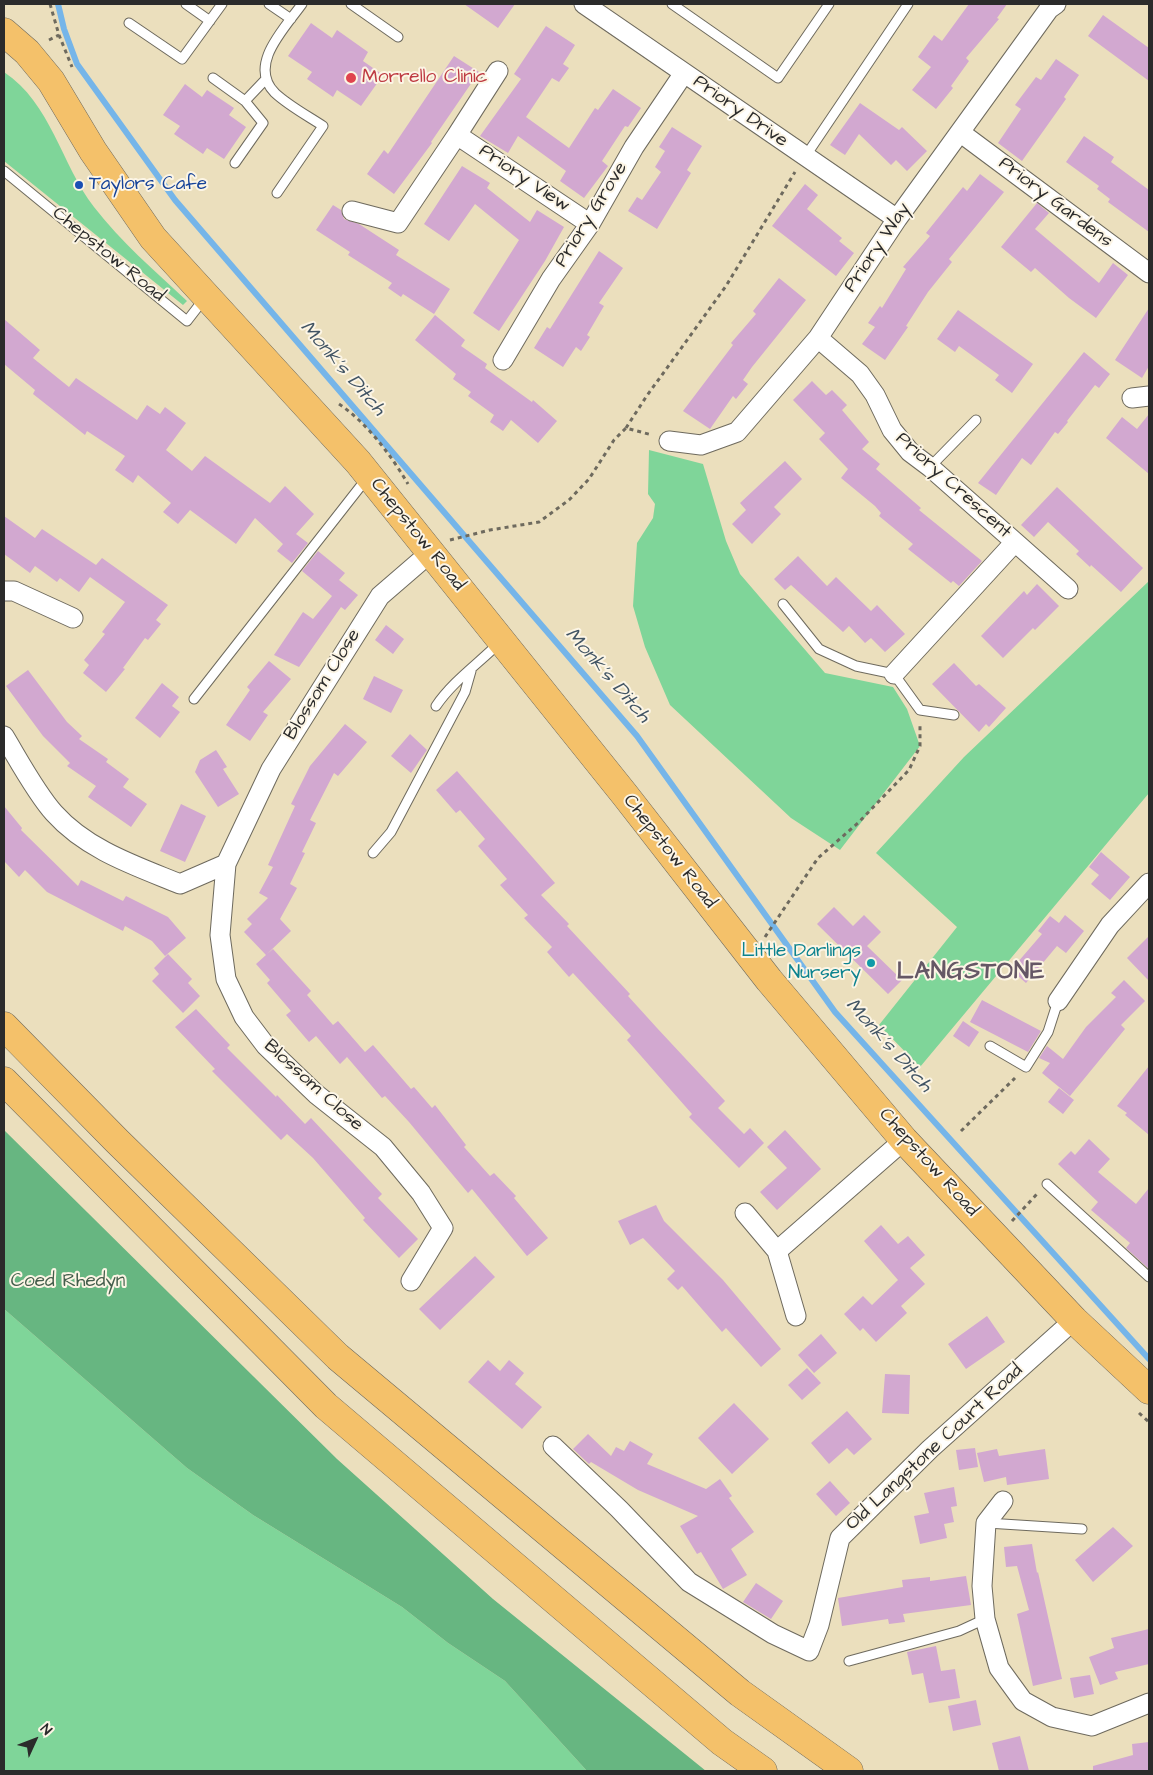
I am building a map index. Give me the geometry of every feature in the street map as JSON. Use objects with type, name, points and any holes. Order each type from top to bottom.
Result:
[{"type":"main road","name":"Chepstow Road","points":[[4,32],[27,52],[51,81],[93,151],[152,238],[369,476],[441,546],[501,640],[769,980],[904,1140],[1074,1320],[1149,1390]]},
{"type":"main road","points":[[4,1026],[338,1358],[740,1693],[850,1771]]},
{"type":"main road","points":[[4,1081],[326,1406],[722,1742],[763,1771]]},
{"type":"street","name":"Priory Drive","points":[[584,4],[897,219]]},
{"type":"street","name":"Priory Way","points":[[668,441],[701,445],[737,432],[818,338],[897,219],[1049,9],[1056,4]]},
{"type":"street","name":"Priory View","points":[[352,211],[398,224],[498,72]]},
{"type":"street","name":"Priory Grove","points":[[503,360],[551,279],[590,224],[634,147],[684,73]]},
{"type":"street","name":"Priory Gardens","points":[[961,133],[1149,273]]},
{"type":"street","name":"Priory View","points":[[457,135],[590,224]]},
{"type":"street","name":"Priory Crescent","points":[[818,338],[860,374],[875,395],[892,430],[910,452],[930,467],[1068,589]]},
{"type":"street","name":"Priory Crescent","points":[[894,674],[1015,542]]},
{"type":"street","name":"Blossom Close","points":[[411,1281],[443,1228],[421,1193],[383,1148],[316,1094],[266,1046],[244,1017],[226,979],[220,935],[226,864],[271,769],[354,633],[380,596],[441,546]]},
{"type":"street","points":[[4,591],[14,592],[73,618]]},
{"type":"street","points":[[4,736],[54,813],[90,844],[124,861],[180,884],[226,864]]},
{"type":"street","points":[[1058,1001],[1110,925],[1149,883]]},
{"type":"street","points":[[777,1251],[904,1140]]},
{"type":"street","points":[[745,1213],[777,1251],[796,1316]]},
{"type":"street","name":"Old Langstone Court Road","points":[[552,1446],[619,1509],[690,1582],[773,1634],[809,1651],[819,1625],[840,1538],[930,1449],[1074,1320]]},
{"type":"street","points":[[1003,1501],[986,1523],[982,1586],[985,1619],[999,1668],[1023,1701],[1052,1717],[1092,1726],[1149,1704]]},
{"type":"lane","points":[[186,4],[210,21]]},
{"type":"lane","points":[[129,23],[182,59],[222,4]]},
{"type":"lane","points":[[269,4],[291,20]]},
{"type":"lane","points":[[277,193],[323,126],[276,93],[266,80],[264,65],[271,48],[302,4]]},
{"type":"lane","points":[[351,4],[398,37]]},
{"type":"lane","points":[[672,4],[778,78],[829,4]]},
{"type":"lane","points":[[805,157],[908,4]]},
{"type":"lane","points":[[213,78],[245,100],[263,123],[235,163]]},
{"type":"lane","points":[[245,100],[266,80]]},
{"type":"lane","name":"Chepstow Road","points":[[4,171],[188,321],[207,297]]},
{"type":"lane","points":[[930,467],[976,420]]},
{"type":"lane","points":[[194,700],[369,476]]},
{"type":"lane","points":[[783,604],[819,649],[856,666],[894,674],[920,710],[954,715]]},
{"type":"lane","points":[[436,706],[448,687],[471,670],[501,640]]},
{"type":"lane","points":[[373,853],[395,825],[465,692],[471,670]]},
{"type":"lane","points":[[990,1046],[1026,1066],[1048,1032],[1058,1001]]},
{"type":"lane","points":[[1047,1184],[1149,1277]]},
{"type":"lane","points":[[986,1523],[1082,1529]]},
{"type":"lane","points":[[849,1661],[959,1632],[985,1619]]},
{"type":"path","points":[[441,546],[479,533],[539,522],[569,500],[589,479],[614,440],[626,428],[726,286],[805,157]]},
{"type":"path","points":[[626,428],[668,441]]},
{"type":"path","points":[[764,938],[818,858],[858,823],[909,770],[920,746],[920,710]]},
{"type":"path","points":[[962,1131],[1026,1066]]},
{"type":"path","points":[[1010,1223],[1047,1184]]},
{"type":"green space","points":[[4,72],[20,85],[33,100],[94,207],[127,244],[187,301],[183,305],[4,161]]},
{"type":"green space","points":[[649,450],[703,464],[726,541],[740,574],[825,673],[893,687],[907,709],[920,746],[840,850],[791,818],[670,705],[645,647],[633,606],[637,543],[653,518],[655,504],[648,494]]},
{"type":"green space","points":[[1149,581],[1149,793],[920,1067],[879,1025],[957,927],[876,853],[964,757]]},
{"type":"green space","name":"Coed Rhedyn","points":[[4,1130],[337,1459],[493,1599],[706,1771],[587,1771],[505,1681],[448,1643],[402,1607],[253,1515],[187,1468],[4,1309]]},
{"type":"green space","points":[[4,1309],[187,1468],[253,1515],[402,1607],[448,1643],[505,1681],[587,1771],[4,1771]]},
{"type":"building","points":[[464,4],[515,4],[498,28]]},
{"type":"building","points":[[969,4],[1007,4],[997,18],[999,19],[966,58],[969,61],[951,86],[953,88],[936,109],[912,90],[931,67],[918,57],[934,35],[942,41]]},
{"type":"building","points":[[1103,15],[1149,48],[1149,81],[1088,36]]},
{"type":"building","points":[[311,23],[332,38],[337,30],[368,52],[363,61],[383,75],[361,106],[337,90],[333,97],[307,79],[312,72],[288,56]]},
{"type":"building","points":[[546,26],[575,45],[563,64],[569,68],[559,82],[552,78],[526,117],[569,148],[595,108],[598,110],[613,89],[641,108],[628,127],[625,126],[602,161],[608,166],[584,198],[560,181],[566,171],[518,136],[508,153],[480,136],[521,79],[514,74]]},
{"type":"building","points":[[454,56],[479,72],[432,143],[394,194],[367,174],[384,150],[388,154]]},
{"type":"building","points":[[1056,59],[1079,75],[1064,97],[1066,99],[1022,161],[998,143],[1021,109],[1015,105],[1036,77],[1041,80]]},
{"type":"building","points":[[185,84],[202,97],[207,90],[234,108],[229,115],[246,127],[224,159],[207,148],[203,154],[174,134],[180,126],[163,115]]},
{"type":"building","points":[[860,103],[899,130],[902,127],[927,151],[907,171],[896,160],[891,165],[859,134],[845,155],[830,145]]},
{"type":"building","points":[[672,127],[702,146],[687,170],[691,173],[657,229],[628,211],[637,197],[642,200],[661,172],[655,167],[665,151],[659,147]]},
{"type":"building","points":[[1084,136],[1114,157],[1111,162],[1149,190],[1149,232],[1108,202],[1110,199],[1097,189],[1099,186],[1066,162]]},
{"type":"building","points":[[462,166],[490,183],[487,188],[530,222],[537,210],[564,227],[545,261],[499,331],[473,313],[519,240],[475,204],[449,241],[424,224]]},
{"type":"building","points":[[980,174],[1004,192],[949,259],[952,262],[928,292],[906,326],[908,327],[885,360],[862,344],[875,327],[868,323],[880,306],[882,308],[906,269],[903,267],[930,236],[926,233],[963,187],[967,191]]},
{"type":"building","points":[[805,184],[818,195],[807,209],[842,238],[839,241],[854,253],[836,276],[772,226]]},
{"type":"building","points":[[1037,203],[1049,213],[1035,229],[1099,283],[1113,263],[1128,275],[1096,318],[1069,298],[1035,268],[1031,272],[1001,247]]},
{"type":"building","points":[[333,205],[341,210],[344,219],[359,224],[399,250],[396,255],[450,289],[434,314],[403,294],[401,297],[388,288],[392,283],[348,255],[350,252],[316,230]]},
{"type":"building","points":[[599,251],[623,268],[599,303],[604,306],[587,335],[590,337],[581,351],[576,347],[563,367],[534,348],[547,327],[550,329]]},
{"type":"building","points":[[779,278],[806,300],[743,380],[748,384],[736,399],[733,396],[710,429],[683,411],[733,345],[731,343],[756,314],[753,311]]},
{"type":"building","points":[[1149,308],[1149,366],[1142,378],[1115,360]]},
{"type":"building","points":[[958,310],[1033,364],[1012,393],[995,380],[999,375],[959,346],[955,352],[937,339]]},
{"type":"building","points":[[435,315],[465,340],[461,346],[487,364],[485,368],[532,402],[533,400],[557,421],[538,443],[511,420],[503,431],[490,422],[494,415],[468,396],[471,392],[453,379],[456,374],[415,340]]},
{"type":"building","points":[[4,319],[40,350],[33,358],[69,387],[76,378],[137,420],[147,405],[160,414],[165,407],[186,423],[166,450],[192,471],[205,456],[270,503],[285,486],[314,514],[296,534],[308,543],[292,563],[277,551],[283,544],[255,518],[236,544],[190,510],[178,524],[163,512],[171,503],[138,475],[133,483],[115,470],[125,456],[87,431],[85,435],[33,394],[35,390],[4,364]]},
{"type":"building","points":[[1084,352],[1110,374],[1099,388],[1095,385],[1068,422],[1058,434],[1055,432],[1031,465],[1022,458],[996,495],[978,483]]},
{"type":"building","points":[[812,381],[826,395],[832,390],[847,405],[842,410],[869,442],[862,449],[880,464],[876,469],[921,508],[919,510],[982,561],[959,586],[953,581],[951,583],[908,549],[913,544],[879,516],[881,513],[875,506],[841,478],[848,469],[819,439],[825,433],[793,400]]},
{"type":"building","points":[[1149,414],[1149,474],[1106,438],[1122,417],[1137,429]]},
{"type":"building","points":[[785,461],[802,479],[774,507],[781,514],[752,544],[732,524],[746,510],[740,503]]},
{"type":"building","points":[[1057,487],[1143,568],[1121,592],[1076,554],[1079,551],[1048,522],[1034,537],[1021,525]]},
{"type":"building","points":[[4,516],[35,538],[42,529],[96,565],[102,558],[168,605],[156,620],[161,624],[148,640],[145,638],[123,668],[125,669],[106,692],[83,673],[89,665],[84,660],[105,634],[102,632],[125,602],[90,577],[79,592],[60,578],[57,582],[35,566],[30,573],[4,554]]},
{"type":"building","points":[[318,551],[345,573],[339,580],[358,595],[345,610],[341,607],[299,667],[274,655],[303,612],[313,619],[332,596],[302,571]]},
{"type":"building","points":[[798,556],[827,586],[836,577],[871,611],[877,605],[905,634],[885,652],[871,638],[865,643],[849,626],[843,632],[791,585],[785,590],[774,579]]},
{"type":"building","points":[[1037,584],[1059,606],[1035,630],[1033,628],[1003,658],[981,636],[1024,591],[1027,595]]},
{"type":"building","points":[[386,625],[404,639],[393,654],[375,640]]},
{"type":"building","points":[[269,661],[291,679],[263,712],[268,715],[250,741],[226,725],[250,690],[247,687]]},
{"type":"building","points":[[954,663],[976,686],[979,684],[1006,708],[989,727],[986,724],[979,732],[932,684]]},
{"type":"building","points":[[28,670],[67,722],[82,736],[79,739],[108,759],[106,762],[129,779],[123,787],[147,804],[131,827],[88,797],[96,786],[67,766],[70,763],[43,736],[6,686]]},
{"type":"building","points":[[374,676],[403,690],[391,713],[363,699]]},
{"type":"building","points":[[162,683],[179,697],[172,706],[180,712],[160,738],[135,718]]},
{"type":"building","points":[[345,724],[367,742],[338,776],[334,773],[310,820],[316,823],[302,852],[305,853],[290,884],[297,888],[280,919],[291,931],[267,954],[273,949],[311,991],[307,995],[333,1025],[338,1021],[365,1052],[373,1045],[411,1089],[414,1087],[432,1108],[435,1105],[466,1145],[464,1147],[490,1176],[494,1173],[516,1196],[514,1198],[548,1238],[527,1256],[472,1189],[468,1193],[409,1122],[385,1096],[382,1098],[347,1057],[340,1064],[316,1036],[309,1042],[286,1015],[291,1011],[267,983],[270,980],[256,964],[266,955],[244,932],[252,924],[247,919],[268,898],[259,893],[273,867],[268,865],[295,806],[291,804],[310,766]]},
{"type":"building","points":[[410,734],[427,750],[411,773],[391,756]]},
{"type":"building","points":[[216,750],[227,767],[223,769],[239,794],[218,807],[195,772],[200,760]]},
{"type":"building","points":[[457,771],[555,883],[541,895],[630,994],[628,996],[725,1101],[718,1108],[744,1134],[750,1128],[764,1143],[739,1168],[689,1117],[692,1114],[627,1040],[631,1036],[573,973],[569,977],[547,952],[552,947],[524,918],[528,915],[500,885],[507,879],[478,846],[485,839],[460,810],[456,813],[436,790]]},
{"type":"building","points":[[181,804],[206,816],[185,862],[160,851]]},
{"type":"building","points":[[4,806],[22,828],[21,830],[78,886],[81,880],[123,901],[126,896],[168,917],[186,938],[165,956],[152,941],[125,926],[123,931],[47,892],[25,870],[19,877],[4,861]]},
{"type":"building","points":[[1101,852],[1130,877],[1110,900],[1091,884],[1099,875],[1089,867]]},
{"type":"building","name":"Little Darlings Nursery","points":[[834,907],[853,926],[864,915],[881,932],[867,946],[902,980],[888,994],[817,924]]},
{"type":"building","points":[[1065,915],[1084,931],[1066,953],[1057,946],[1026,983],[1011,970],[1042,934],[1038,931],[1050,916],[1059,923]]},
{"type":"building","points":[[1149,936],[1149,981],[1127,958]]},
{"type":"building","points":[[168,954],[192,979],[188,983],[200,996],[183,1013],[152,981],[159,974],[154,968]]},
{"type":"building","points":[[1124,980],[1145,1001],[1121,1025],[1125,1029],[1070,1096],[1042,1073],[1050,1063],[1039,1058],[1047,1046],[1063,1059],[1086,1027],[1116,997],[1111,993]]},
{"type":"building","points":[[982,1000],[1041,1031],[1028,1052],[970,1022]]},
{"type":"building","points":[[196,1009],[230,1045],[227,1048],[276,1097],[277,1095],[305,1124],[311,1118],[382,1194],[378,1198],[418,1239],[399,1258],[363,1220],[365,1218],[313,1158],[287,1134],[281,1140],[212,1071],[215,1069],[175,1027]]},
{"type":"building","points":[[963,1021],[979,1032],[969,1047],[953,1036]]},
{"type":"building","points":[[1149,1066],[1149,1135],[1125,1115],[1127,1113],[1117,1106]]},
{"type":"building","points":[[1059,1088],[1074,1100],[1063,1114],[1048,1102]]},
{"type":"building","points":[[785,1130],[821,1169],[777,1210],[760,1192],[787,1168],[767,1147]]},
{"type":"building","points":[[1089,1139],[1110,1159],[1098,1172],[1136,1204],[1149,1188],[1149,1269],[1126,1248],[1130,1243],[1091,1210],[1098,1202],[1058,1164],[1071,1151],[1075,1155]]},
{"type":"building","points":[[656,1205],[664,1221],[723,1280],[781,1349],[761,1367],[726,1328],[722,1332],[682,1286],[678,1290],[667,1279],[675,1271],[643,1238],[630,1245],[618,1221]]},
{"type":"building","points":[[881,1225],[898,1244],[908,1236],[925,1255],[910,1268],[925,1284],[901,1306],[907,1313],[876,1342],[863,1328],[860,1331],[844,1314],[863,1296],[872,1305],[898,1280],[864,1241]]},
{"type":"building","points":[[475,1256],[495,1277],[440,1330],[419,1309]]},
{"type":"building","points":[[987,1316],[1005,1342],[966,1369],[948,1344]]},
{"type":"building","points":[[821,1334],[837,1353],[814,1373],[798,1355]]},
{"type":"building","points":[[488,1360],[500,1371],[509,1360],[524,1373],[515,1384],[542,1407],[522,1429],[468,1382]]},
{"type":"building","points":[[807,1368],[821,1383],[802,1400],[788,1385]]},
{"type":"building","points":[[885,1374],[910,1375],[909,1414],[882,1413]]},
{"type":"building","points":[[734,1403],[769,1439],[732,1474],[698,1438]]},
{"type":"building","points":[[847,1411],[872,1439],[854,1455],[847,1448],[829,1464],[811,1443]]},
{"type":"building","points":[[588,1434],[611,1456],[616,1447],[624,1451],[630,1441],[653,1454],[647,1464],[706,1489],[720,1479],[732,1496],[729,1498],[754,1532],[731,1549],[747,1575],[723,1589],[701,1552],[697,1554],[680,1526],[698,1516],[638,1490],[591,1462],[589,1464],[573,1449]]},
{"type":"building","points":[[975,1448],[978,1467],[959,1470],[956,1450]]},
{"type":"building","points":[[997,1449],[999,1456],[1045,1449],[1049,1479],[1007,1485],[1006,1477],[984,1482],[977,1453]]},
{"type":"building","points":[[830,1481],[850,1503],[836,1516],[816,1494]]},
{"type":"building","points":[[954,1487],[957,1506],[951,1507],[954,1522],[944,1524],[947,1538],[920,1544],[914,1516],[929,1513],[924,1493]]},
{"type":"building","points":[[1113,1527],[1133,1546],[1093,1582],[1075,1560]]},
{"type":"building","points":[[1032,1544],[1062,1679],[1033,1686],[1017,1614],[1029,1610],[1017,1566],[1006,1567],[1004,1547]]},
{"type":"building","points":[[966,1576],[971,1605],[903,1614],[905,1622],[889,1624],[888,1619],[842,1626],[838,1598],[903,1587],[902,1580],[930,1577],[930,1581]]},
{"type":"building","points":[[756,1583],[783,1601],[771,1619],[743,1602]]},
{"type":"building","points":[[1149,1629],[1149,1664],[1115,1672],[1118,1679],[1100,1685],[1089,1657],[1114,1648],[1111,1638]]},
{"type":"building","points":[[936,1646],[941,1671],[955,1669],[960,1698],[929,1703],[923,1673],[912,1675],[907,1652]]},
{"type":"building","points":[[1090,1675],[1094,1694],[1074,1698],[1070,1678]]},
{"type":"building","points":[[976,1700],[981,1725],[953,1731],[948,1706]]},
{"type":"building","points":[[1020,1736],[1029,1771],[999,1771],[992,1743]]},
{"type":"building","points":[[1149,1742],[1149,1771],[1093,1771],[1093,1766],[1133,1755],[1132,1744]]},
{"type":"waterway","name":"Monk's Ditch","points":[[58,4],[64,29],[77,64],[175,200],[637,736],[835,1012],[1149,1359]]},
{"type":"place","name":"Morrello Clinic","points":[[351,78]]},
{"type":"place","name":"Taylors Cafe","points":[[79,185]]},
{"type":"place","name":"Little Darlings Nursery","points":[[871,963]]},
{"type":"district","name":"LANGSTONE","points":[[971,973]]}]
